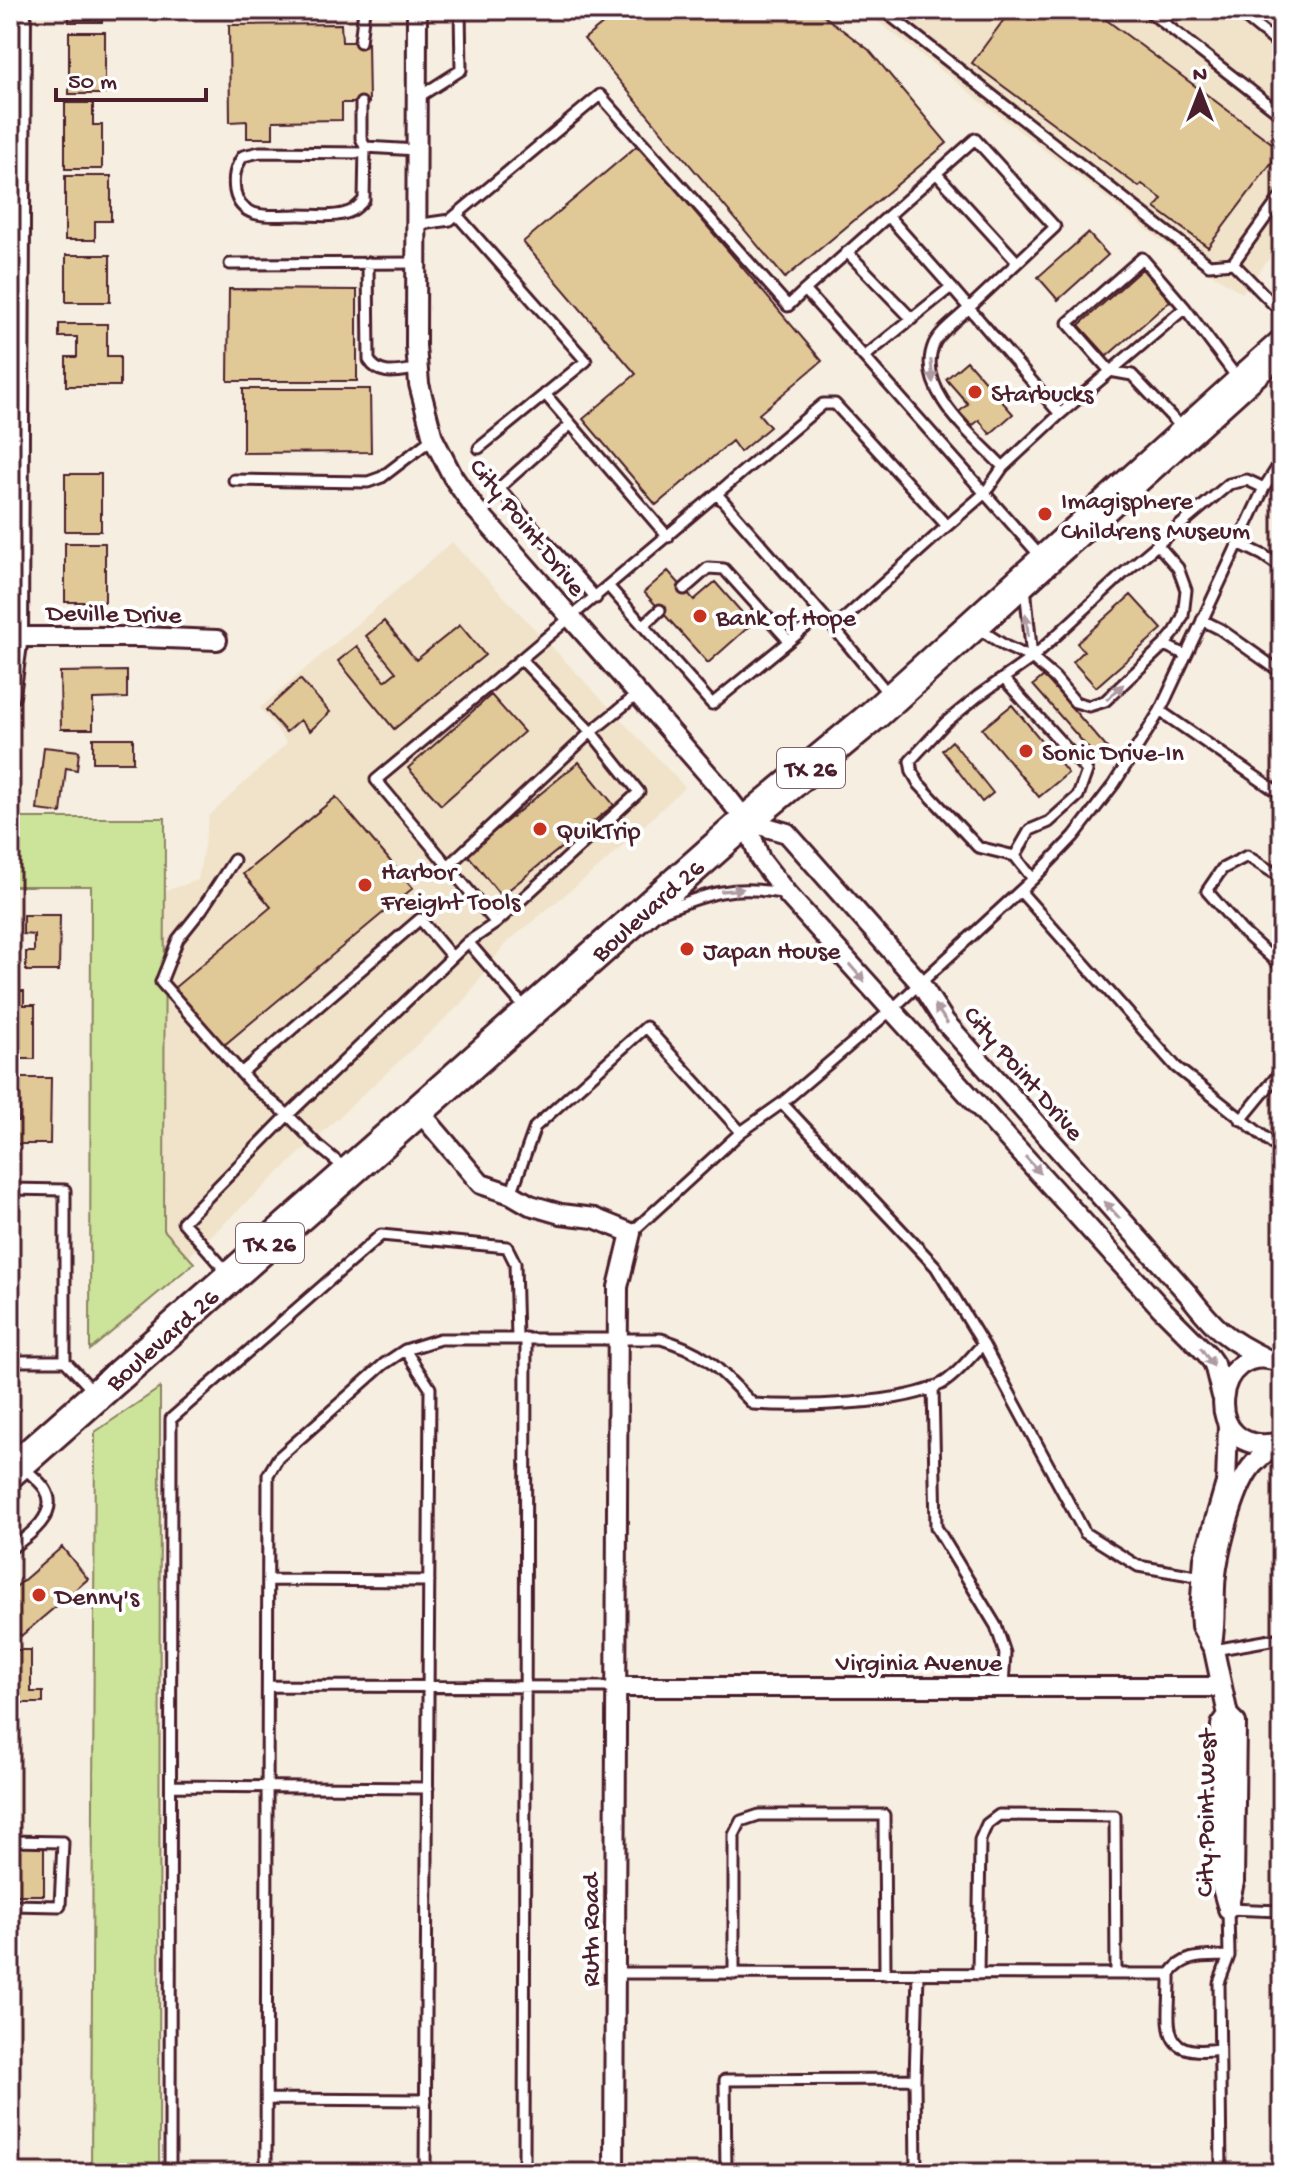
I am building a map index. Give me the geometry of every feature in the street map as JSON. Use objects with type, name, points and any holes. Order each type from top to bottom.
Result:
[{"type":"main road","name":"Boulevard 26","points":[[15,1468],[746,821],[892,698],[1282,346]]},
{"type":"street","points":[[10,695],[14,637],[21,10]]},
{"type":"street","name":"City Point Drive","points":[[419,12],[415,225],[417,369],[423,406],[433,438],[453,477],[473,506],[570,620],[638,694],[746,821],[760,859],[787,894],[1161,1308],[1207,1354],[1214,1364],[1223,1415],[1228,1425]]},
{"type":"street","name":"Deville Drive","points":[[14,637],[217,640]]},
{"type":"street","name":"City Point Drive","points":[[746,821],[787,833],[920,983],[945,1022],[1215,1328],[1237,1345],[1274,1361]]},
{"type":"street","points":[[419,1111],[481,1184],[511,1194],[530,1205],[561,1214],[594,1218],[631,1233]]},
{"type":"street","name":"Ruth Road","points":[[614,2173],[618,1287],[631,1233]]},
{"type":"street","points":[[1222,1396],[1225,1384],[1237,1368],[1246,1362],[1274,1361]]},
{"type":"street","points":[[1228,1425],[1251,1442],[1280,1441]]},
{"type":"street","name":"City Point West","points":[[1228,1425],[1226,1483],[1209,1538],[1202,1577],[1201,1626],[1213,1647],[1228,1715],[1236,1723],[1234,1882],[1228,1909]]},
{"type":"street","name":"City Point West","points":[[1213,1647],[1215,1583],[1229,1521],[1246,1475],[1260,1457],[1280,1441]]},
{"type":"street","name":"Virginia Avenue","points":[[616,1687],[1222,1687]]},
{"type":"lane","points":[[360,42],[364,10]]},
{"type":"lane","points":[[417,98],[461,70],[460,10]]},
{"type":"lane","points":[[883,10],[1209,265],[1233,263],[1282,195]]},
{"type":"lane","points":[[1147,10],[1282,115]]},
{"type":"lane","points":[[1236,10],[1248,14],[1282,47]]},
{"type":"lane","points":[[415,225],[450,220],[600,95],[788,306],[975,139],[1055,227],[935,341],[930,360],[934,388],[953,414],[1003,467]]},
{"type":"lane","points":[[361,103],[361,138],[365,150],[364,200],[353,212],[337,215],[258,215],[245,210],[237,201],[235,169],[243,156],[260,152],[365,150],[417,150]]},
{"type":"lane","points":[[936,173],[1017,262]]},
{"type":"lane","points":[[457,215],[586,361],[479,448]]},
{"type":"lane","points":[[888,216],[1060,414]]},
{"type":"lane","points":[[847,252],[912,319]]},
{"type":"lane","points":[[1186,433],[1132,375],[1110,371],[1068,323],[1142,258],[1185,308],[1241,382]]},
{"type":"lane","points":[[368,263],[369,360],[374,368],[387,373],[417,369]]},
{"type":"lane","points":[[230,264],[416,263]]},
{"type":"lane","points":[[1233,263],[1282,313]]},
{"type":"lane","points":[[864,357],[951,287]]},
{"type":"lane","points":[[805,290],[985,493],[1034,570],[1026,619],[1032,658]]},
{"type":"lane","points":[[834,628],[985,493],[1003,467],[1060,414],[1185,308]]},
{"type":"lane","points":[[545,394],[668,537]]},
{"type":"lane","points":[[496,923],[376,780],[570,620],[823,404],[835,404],[947,526]]},
{"type":"lane","points":[[571,424],[499,488],[596,598]]},
{"type":"lane","points":[[234,480],[368,482],[382,477],[433,438]]},
{"type":"lane","points":[[631,1233],[741,1132],[782,1103],[890,1011],[1033,879],[1074,836],[1114,784],[1160,711],[1264,488],[1282,462]]},
{"type":"lane","points":[[1033,879],[1015,856],[978,847],[919,784],[910,761],[945,723],[1032,658],[1157,544],[1229,484],[1247,480],[1264,488]]},
{"type":"lane","points":[[717,494],[892,698]]},
{"type":"lane","points":[[1238,543],[1282,568]]},
{"type":"lane","points":[[973,625],[1007,647],[1032,658],[1055,678],[1075,702],[1089,706],[1105,701],[1164,645],[1183,616],[1186,590],[1178,568],[1157,544]]},
{"type":"lane","points":[[684,589],[708,568],[724,569],[789,641]]},
{"type":"lane","points":[[609,587],[712,704],[822,614]]},
{"type":"lane","points":[[643,626],[660,610]]},
{"type":"lane","points":[[1202,620],[1220,629],[1282,673]]},
{"type":"lane","points":[[1164,645],[1186,655]]},
{"type":"lane","points":[[232,1277],[183,1222],[288,1115],[452,957],[496,923],[639,792],[591,732],[521,659]]},
{"type":"lane","points":[[1003,678],[1087,771],[1078,796],[1049,822],[1030,830],[1015,856]]},
{"type":"lane","points":[[448,866],[591,732],[638,694]]},
{"type":"lane","points":[[1160,711],[1282,795]]},
{"type":"lane","points":[[1282,878],[1247,856],[1222,869],[1207,891],[1241,930],[1282,967]]},
{"type":"lane","points":[[234,860],[178,939],[161,982],[241,1073],[350,1172]]},
{"type":"lane","points":[[632,923],[720,890],[753,888],[787,894]]},
{"type":"lane","points":[[1020,891],[1176,1067],[1282,1151]]},
{"type":"lane","points":[[241,1073],[420,919],[452,957]]},
{"type":"lane","points":[[468,942],[530,1013]]},
{"type":"lane","points":[[511,1194],[535,1127],[646,1027],[741,1132]]},
{"type":"lane","points":[[1241,1120],[1282,1070]]},
{"type":"lane","points":[[782,1103],[936,1267],[983,1344],[1085,1533],[1138,1566],[1202,1577]]},
{"type":"lane","points":[[10,1189],[65,1190],[65,1361],[97,1395]]},
{"type":"lane","points":[[170,2173],[171,1419],[381,1235],[507,1247],[515,1263],[522,1338],[524,2173]]},
{"type":"lane","points":[[266,2173],[268,1475],[278,1458],[384,1364],[405,1350],[440,1339],[661,1339],[689,1347],[707,1358],[753,1404],[785,1406],[917,1395],[945,1382],[983,1344]]},
{"type":"lane","points":[[405,1350],[430,1388],[425,2173]]},
{"type":"lane","points":[[10,1361],[65,1361]]},
{"type":"lane","points":[[933,1387],[936,1527],[996,1626],[1005,1653],[1003,1687]]},
{"type":"lane","points":[[10,1549],[36,1529],[46,1515],[49,1501],[46,1490],[15,1468]]},
{"type":"lane","points":[[268,1580],[429,1581]]},
{"type":"lane","points":[[1213,1647],[1282,1638]]},
{"type":"lane","points":[[268,1686],[616,1687]]},
{"type":"lane","points":[[171,1786],[428,1788]]},
{"type":"lane","points":[[734,1974],[734,1835],[741,1821],[759,1815],[884,1815],[885,1974]]},
{"type":"lane","points":[[978,1974],[980,1840],[987,1824],[999,1815],[1115,1816],[1116,1974]]},
{"type":"lane","points":[[10,1841],[63,1842],[60,1906],[10,1905]]},
{"type":"lane","points":[[1221,2173],[1219,1983],[1229,1956],[1228,1909],[1282,1911]]},
{"type":"lane","points":[[1219,2049],[1200,2052],[1185,2050],[1175,2044],[1171,2033],[1170,1974],[1187,1958],[1229,1956]]},
{"type":"lane","points":[[615,1973],[1170,1974]]},
{"type":"lane","points":[[916,2173],[918,1973]]},
{"type":"lane","points":[[726,2173],[725,2080],[915,2079]]},
{"type":"lane","points":[[267,2099],[426,2100]]},
{"type":"shaded area","points":[[863,10],[1282,10],[1282,242],[1242,293],[1175,251]]},
{"type":"shaded area","points":[[452,542],[685,787],[604,863],[505,944],[463,1002],[188,1257],[164,1230],[165,891],[198,880],[209,816],[287,743],[260,708]]},
{"type":"green space","points":[[10,818],[165,818],[164,1230],[194,1263],[90,1350],[91,886],[10,886]]},
{"type":"green space","points":[[160,1388],[159,2173],[91,2173],[95,1432]]},
{"type":"building","points":[[69,10],[102,10],[102,22],[69,22]]},
{"type":"building","points":[[620,10],[816,10],[869,50],[947,143],[785,278],[584,39]]},
{"type":"building","points":[[1011,10],[1093,10],[1281,150],[1208,247],[1155,208],[1162,199],[1142,184],[1139,187],[972,63]]},
{"type":"building","points":[[341,24],[342,42],[368,42],[369,103],[342,103],[342,120],[273,121],[273,138],[247,138],[247,121],[230,122],[229,25]]},
{"type":"building","points":[[69,32],[105,32],[105,94],[69,94]]},
{"type":"building","points":[[65,103],[93,103],[93,125],[102,125],[102,169],[65,169]]},
{"type":"building","points":[[638,145],[822,361],[759,414],[770,427],[740,452],[732,441],[656,505],[583,419],[636,374],[523,242]]},
{"type":"building","points":[[65,176],[111,176],[111,221],[95,221],[95,240],[65,240]]},
{"type":"building","points":[[1088,233],[1108,255],[1058,300],[1038,277]]},
{"type":"building","points":[[66,255],[110,255],[110,302],[66,302]]},
{"type":"building","points":[[1142,269],[1170,301],[1107,356],[1079,325]]},
{"type":"building","points":[[229,289],[357,290],[357,381],[228,381]]},
{"type":"building","points":[[59,324],[107,324],[107,356],[120,356],[120,386],[66,386],[66,357],[77,357],[77,337],[59,337]]},
{"type":"building","points":[[967,361],[1013,414],[990,434],[979,420],[972,426],[959,412],[968,404],[946,379]]},
{"type":"building","points":[[243,389],[370,389],[371,452],[243,453]]},
{"type":"building","points":[[65,474],[101,474],[101,531],[65,531]]},
{"type":"building","points":[[65,543],[105,543],[105,602],[65,602]]},
{"type":"building","points":[[668,571],[694,600],[715,582],[752,624],[708,663],[644,592]]},
{"type":"building","points":[[1131,595],[1162,629],[1096,687],[1073,662],[1084,651],[1077,643]]},
{"type":"building","points":[[384,621],[416,660],[460,625],[485,655],[394,729],[338,661],[357,646],[385,681],[396,672],[366,636]]},
{"type":"building","points":[[127,671],[127,698],[93,699],[93,729],[61,729],[60,672]]},
{"type":"building","points":[[1044,676],[1107,748],[1096,757],[1033,685]]},
{"type":"building","points":[[300,679],[330,712],[310,731],[300,720],[286,732],[266,710]]},
{"type":"building","points":[[491,695],[524,732],[441,805],[408,768]]},
{"type":"building","name":"Sonic Drive-In","points":[[1012,705],[1068,773],[1039,797],[982,729]]},
{"type":"building","points":[[93,738],[133,738],[133,762],[93,762]]},
{"type":"building","points":[[952,741],[993,793],[982,802],[942,750]]},
{"type":"building","points":[[44,747],[79,751],[77,770],[66,768],[61,813],[37,810]]},
{"type":"building","name":"QuikTrip","points":[[579,762],[614,805],[501,896],[467,854]]},
{"type":"building","points":[[336,797],[413,888],[223,1046],[174,988],[271,907],[243,874]]},
{"type":"building","points":[[23,915],[60,915],[59,971],[26,971],[26,952],[34,952],[34,935],[23,934]]},
{"type":"building","points":[[10,991],[24,991],[24,1005],[35,1005],[35,1059],[10,1059]]},
{"type":"building","points":[[10,1078],[51,1078],[50,1144],[10,1144],[10,1121],[19,1121],[20,1097],[10,1097]]},
{"type":"building","points":[[62,1547],[88,1579],[21,1636],[10,1623],[10,1592]]},
{"type":"building","points":[[10,1650],[31,1650],[31,1692],[43,1692],[43,1703],[10,1703]]},
{"type":"building","points":[[10,1844],[44,1844],[44,1895],[10,1895]]},
{"type":"place","name":"Starbucks","points":[[975,392]]},
{"type":"place","name":"Imagisphere Childrens Museum","points":[[1045,514]]},
{"type":"place","name":"Bank of Hope","points":[[700,616]]},
{"type":"place","name":"Sonic Drive-In","points":[[1026,751]]},
{"type":"place","name":"QuikTrip","points":[[540,829]]},
{"type":"place","name":"Harbor Freight Tools","points":[[365,885]]},
{"type":"place","name":"Japan House","points":[[687,949]]},
{"type":"place","name":"Denny's","points":[[39,1595]]}]
